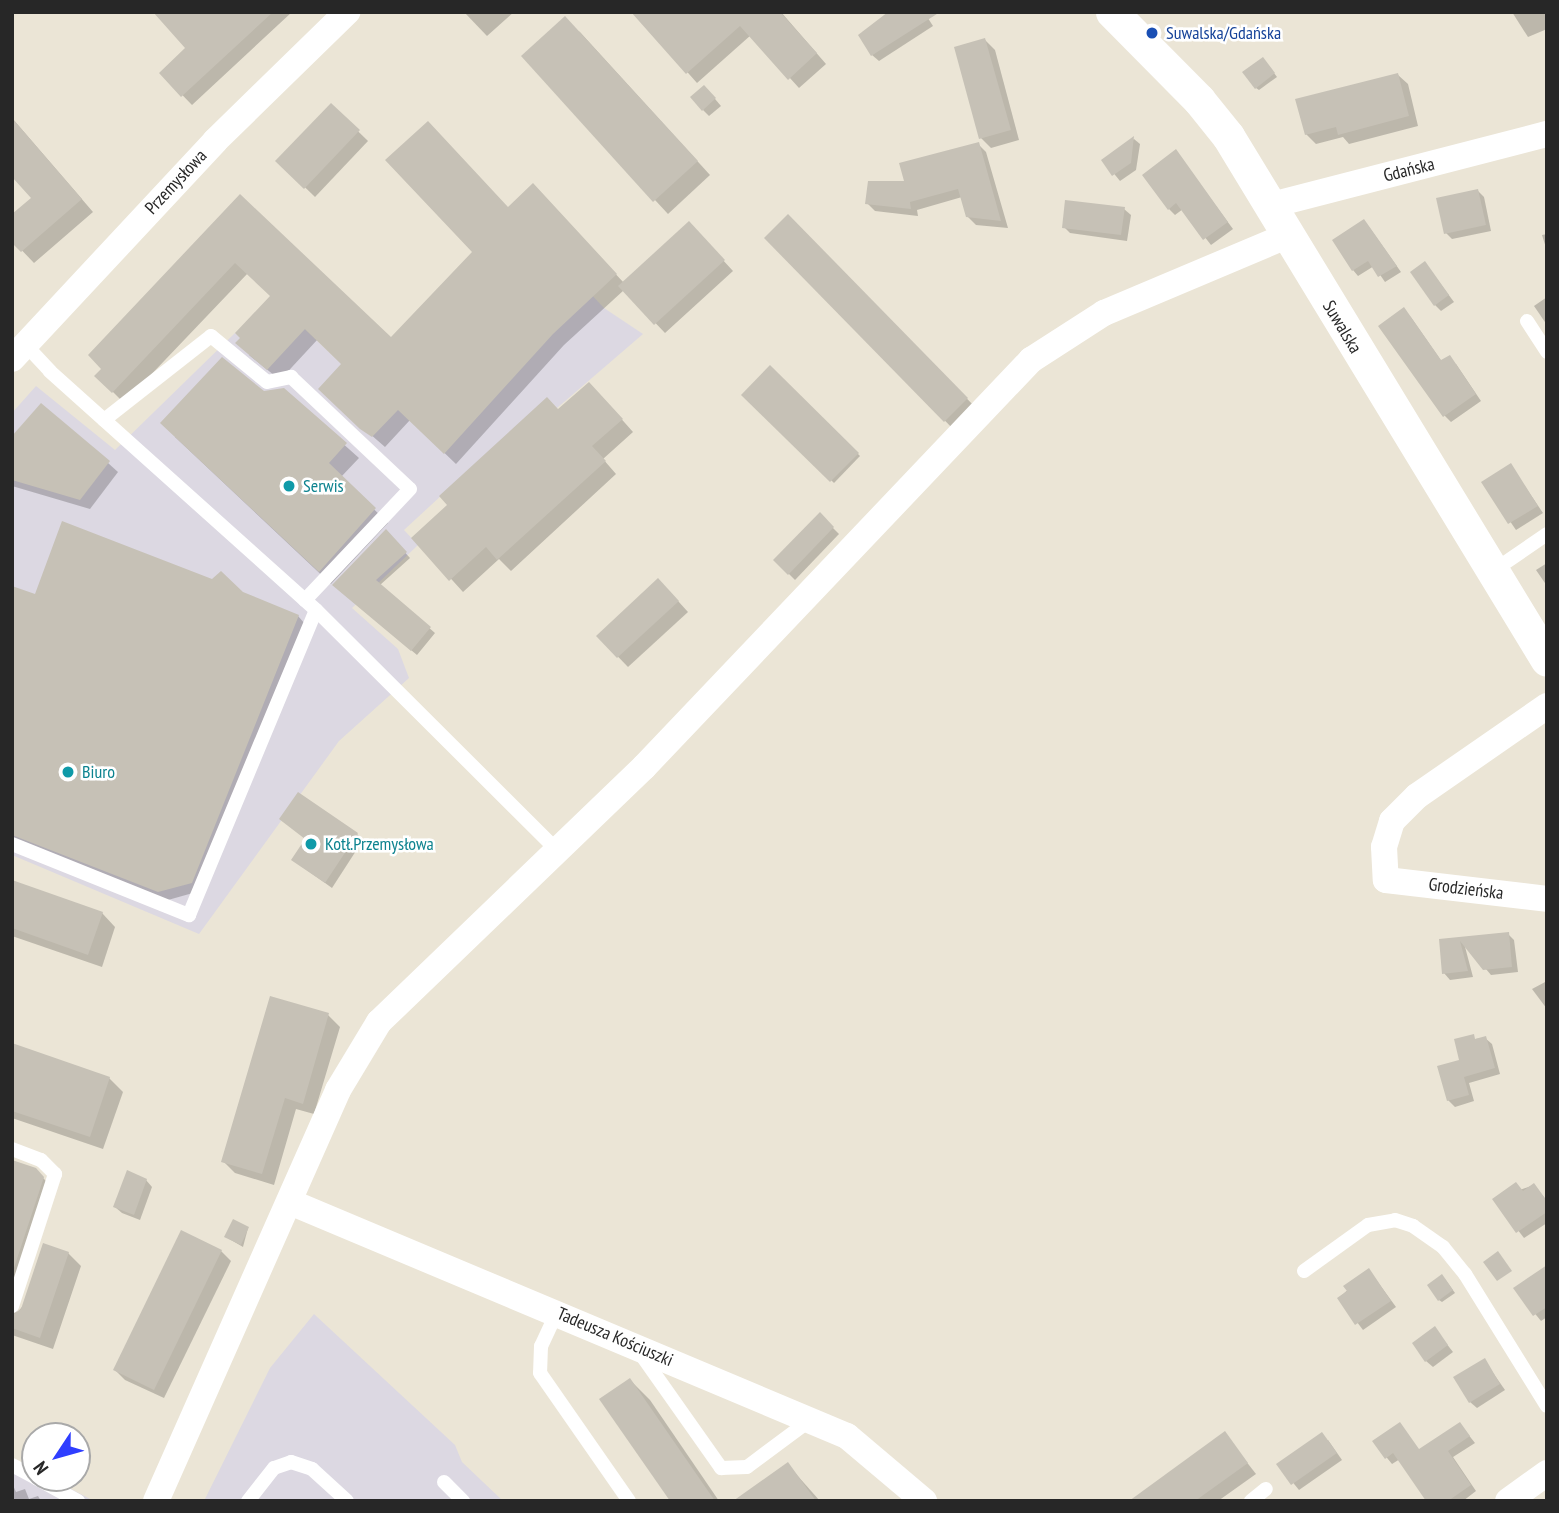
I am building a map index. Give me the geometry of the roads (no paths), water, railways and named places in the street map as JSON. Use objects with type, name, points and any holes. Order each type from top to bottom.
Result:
[{"type":"street","name":"Przemysłowa","points":[[19,351],[215,141],[347,12]]},
{"type":"street","name":"Suwalska","points":[[1112,12],[1199,100],[1272,205],[1547,660]]},
{"type":"street","name":"Gdańska","points":[[1272,205],[1547,134]]},
{"type":"street","points":[[156,1501],[338,1090],[379,1022],[559,852],[1031,360],[1104,313],[1289,234]]},
{"type":"street","name":"Grodzieńska","points":[[1547,706],[1417,796],[1392,821],[1384,847],[1386,880],[1547,899]]},
{"type":"street","name":"Tadeusza Kościuszki","points":[[290,1202],[557,1312],[846,1436],[924,1501]]},
{"type":"street","points":[[1508,1501],[1547,1474]]},
{"type":"lane","points":[[1527,321],[1547,352]]},
{"type":"lane","points":[[12,844],[189,915],[310,605],[410,489],[291,377],[267,382],[211,336],[104,420]]},
{"type":"lane","points":[[19,351],[104,420],[310,605],[559,852]]},
{"type":"lane","points":[[1492,572],[1547,534]]},
{"type":"lane","points":[[12,1149],[41,1160],[55,1174],[12,1306]]},
{"type":"lane","points":[[1304,1271],[1368,1225],[1395,1220],[1413,1226],[1443,1247],[1465,1275],[1547,1406]]},
{"type":"lane","points":[[557,1312],[541,1346],[540,1373],[629,1501]]},
{"type":"lane","points":[[635,1346],[721,1468],[747,1467],[810,1420]]},
{"type":"lane","points":[[248,1501],[274,1468],[291,1462],[312,1469],[347,1501]]},
{"type":"lane","points":[[444,1482],[463,1501]]},
{"type":"lane","points":[[1251,1501],[1266,1489]]},
{"type":"lane","points":[[62,1492],[78,1501]]},
{"type":"place","name":"Suwalska/Gdańska","points":[[1152,33]]},
{"type":"place","name":"Serwis","points":[[289,486]]},
{"type":"place","name":"Biuro","points":[[68,772]]},
{"type":"place","name":"Kotł.Przemysłowa","points":[[311,844]]}]
